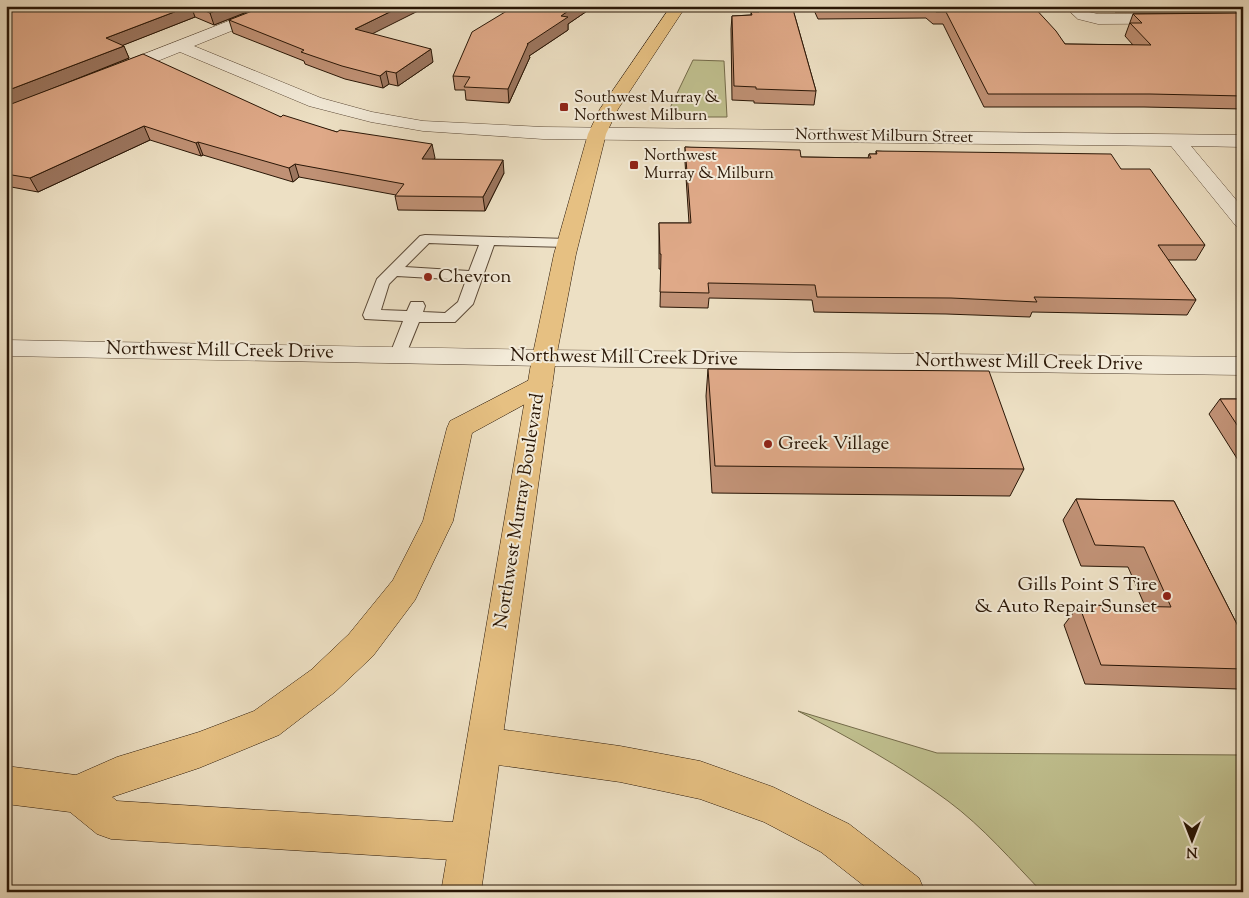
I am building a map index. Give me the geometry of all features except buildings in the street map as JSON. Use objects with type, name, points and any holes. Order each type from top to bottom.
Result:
[{"type":"main road","name":"Northwest Murray Boulevard","points":[[461,892],[542,372],[568,243],[597,134],[609,109],[679,6]]},
{"type":"main road","points":[[77,794],[117,774],[200,750],[266,723],[323,681],[361,645],[404,590],[438,521],[460,428],[542,372]]},
{"type":"main road","points":[[484,745],[620,764],[700,780],[755,799],[773,806],[834,838],[905,892]]},
{"type":"main road","points":[[6,785],[77,794],[111,820],[469,842]]},
{"type":"street","points":[[98,79],[281,6]]},
{"type":"street","points":[[1072,6],[1079,14],[1087,18],[1243,18]]},
{"type":"street","name":"Northwest Milburn Street","points":[[180,46],[315,102],[371,117],[423,126],[474,130],[597,134],[1243,142]]},
{"type":"street","points":[[1178,141],[1243,222]]},
{"type":"street","name":"Northwest Mill Creek Drive","points":[[6,348],[398,354],[542,372],[1243,366]]},
{"type":"lane","points":[[488,241],[464,304],[449,318],[414,310],[371,315],[382,282],[425,239],[568,243]]},
{"type":"lane","points":[[393,271],[429,278],[475,276]]},
{"type":"lane","points":[[398,354],[414,310]]},
{"type":"green space","points":[[693,60],[724,61],[727,117],[680,117],[670,108]]},
{"type":"green space","points":[[798,711],[937,753],[1243,755],[1243,892],[1042,892],[985,833],[948,801],[875,753]]},
{"type":"place","name":"Southwest Murray & Northwest Milburn","points":[[564,107]]},
{"type":"place","name":"Northwest Murray & Milburn","points":[[634,165]]},
{"type":"place","name":"Chevron","points":[[428,277]]},
{"type":"place","name":"Greek Village","points":[[768,444]]},
{"type":"place","name":"Gills Point S Tire & Auto Repair Sunset","points":[[1167,596]]}]
